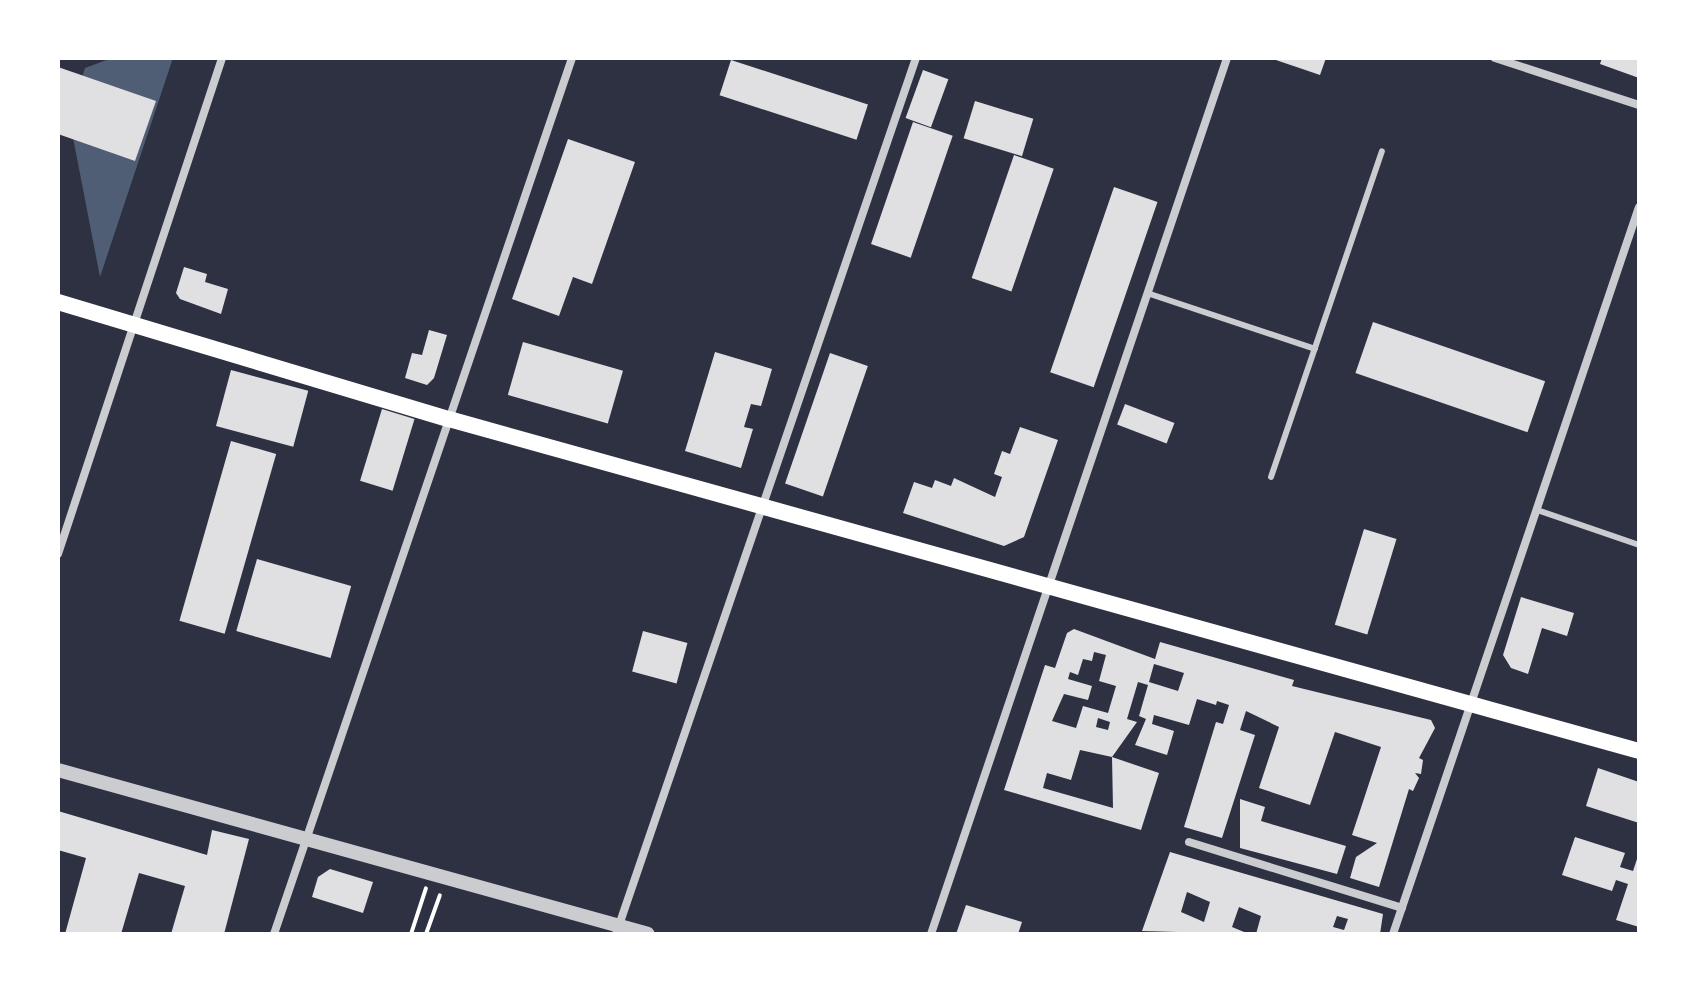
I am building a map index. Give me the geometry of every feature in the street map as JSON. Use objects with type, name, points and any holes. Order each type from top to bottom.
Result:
[{"type":"main road","points":[[58,302],[449,419],[1047,583],[1639,751]]},
{"type":"street","points":[[58,554],[222,58]]},
{"type":"street","points":[[274,934],[572,58]]},
{"type":"street","points":[[617,930],[916,58]]},
{"type":"street","points":[[931,934],[1047,583],[1227,58]]},
{"type":"street","points":[[1495,58],[1639,105]]},
{"type":"street","points":[[1393,934],[1639,207]]},
{"type":"street","points":[[58,770],[438,876],[617,930],[648,934]]},
{"type":"street","points":[[1189,842],[1402,908]]},
{"type":"lane","points":[[1271,477],[1382,151]]},
{"type":"lane","points":[[1147,293],[1315,349]]},
{"type":"lane","points":[[1537,510],[1639,545]]},
{"type":"path","points":[[411,934],[438,876]]},
{"type":"path","points":[[426,934],[438,876]]},
{"type":"water","points":[[112,58],[173,58],[100,277],[69,117],[85,68]]},
{"type":"building","points":[[1270,58],[1326,58],[1320,75]]},
{"type":"building","points":[[1602,58],[1639,58],[1639,78],[1600,64]]},
{"type":"building","points":[[731,60],[868,104],[857,140],[720,95]]},
{"type":"building","points":[[58,67],[156,101],[135,161],[58,134]]},
{"type":"building","points":[[923,70],[948,79],[931,127],[906,118]]},
{"type":"building","points":[[975,101],[1033,119],[1022,156],[964,138]]},
{"type":"building","points":[[913,122],[953,136],[911,258],[871,244]]},
{"type":"building","points":[[568,139],[635,162],[592,284],[573,277],[559,316],[512,299]]},
{"type":"building","points":[[1014,155],[1054,169],[1011,292],[972,278]]},
{"type":"building","points":[[1114,187],[1157,202],[1094,387],[1050,372]]},
{"type":"building","points":[[184,267],[207,274],[205,282],[228,289],[221,314],[180,299],[176,293]]},
{"type":"building","points":[[1373,322],[1545,381],[1528,432],[1355,373]]},
{"type":"building","points":[[429,330],[447,335],[434,378],[427,385],[405,378],[412,353],[422,355]]},
{"type":"building","points":[[523,342],[623,371],[608,424],[508,395]]},
{"type":"building","points":[[715,352],[772,369],[761,406],[751,404],[744,427],[753,429],[741,468],[685,451]]},
{"type":"building","points":[[830,353],[868,366],[823,497],[785,483]]},
{"type":"building","points":[[231,370],[308,391],[293,447],[216,426]]},
{"type":"building","points":[[1125,404],[1174,423],[1167,444],[1117,425]]},
{"type":"building","points":[[382,409],[415,419],[393,491],[360,481]]},
{"type":"building","points":[[1020,427],[1058,440],[1024,537],[1004,546],[903,513],[914,482],[932,488],[935,480],[951,486],[954,478],[995,497],[1002,477],[994,474],[1002,451],[1010,454]]},
{"type":"building","points":[[231,441],[276,454],[225,634],[179,621]]},
{"type":"building","points":[[1364,529],[1397,539],[1367,635],[1335,625]]},
{"type":"building","points":[[257,559],[351,586],[331,658],[236,631]]},
{"type":"building","points":[[1521,597],[1574,613],[1567,636],[1542,628],[1528,674],[1511,668],[1503,655]]},
{"type":"building","points":[[1074,629],[1155,659],[1160,642],[1294,680],[1292,686],[1431,720],[1435,728],[1419,758],[1423,760],[1421,774],[1415,773],[1419,778],[1413,791],[1409,789],[1379,887],[1350,878],[1356,857],[1377,843],[1352,835],[1381,747],[1335,732],[1310,805],[1259,788],[1279,727],[1246,711],[1240,730],[1255,735],[1222,838],[1184,827],[1216,722],[1223,724],[1229,705],[1217,701],[1216,705],[1197,699],[1189,725],[1154,715],[1152,724],[1174,731],[1167,755],[1135,745],[1146,719],[1139,716],[1148,685],[1138,682],[1127,719],[1137,722],[1112,757],[1159,773],[1141,830],[1004,790],[1045,665],[1055,668],[1067,633]],"holes":[[[1094,652],[1106,655],[1099,681],[1116,686],[1108,713],[1083,706],[1076,728],[1052,721],[1064,694],[1088,700],[1092,686],[1068,679],[1070,672],[1078,675],[1083,659],[1092,661]],[[1154,664],[1184,673],[1178,691],[1149,682]],[[1098,718],[1110,722],[1108,730],[1096,727]],[[1080,750],[1112,757],[1113,808],[1043,788],[1047,773],[1071,780]]]},
{"type":"building","points":[[643,631],[687,643],[677,683],[632,672]]},
{"type":"building","points":[[1598,768],[1639,782],[1639,823],[1586,806]]},
{"type":"building","points":[[1240,799],[1265,807],[1261,821],[1346,846],[1337,874],[1240,848]]},
{"type":"building","points":[[58,811],[207,855],[212,830],[249,839],[224,934],[171,934],[185,886],[139,873],[121,934],[65,934],[86,858],[58,850]]},
{"type":"building","points":[[1575,837],[1625,853],[1620,867],[1633,871],[1639,853],[1639,927],[1616,920],[1628,884],[1616,880],[1612,891],[1562,875]]},
{"type":"building","points":[[1170,852],[1383,914],[1380,934],[1256,934],[1261,916],[1239,907],[1232,927],[1249,934],[1142,931]],"holes":[[[1187,892],[1210,902],[1204,922],[1181,912]],[[1337,916],[1348,919],[1344,930],[1333,927]]]},
{"type":"building","points":[[330,869],[373,882],[363,913],[312,897],[318,877]]},
{"type":"building","points":[[966,905],[1022,922],[1018,934],[956,934]]}]
